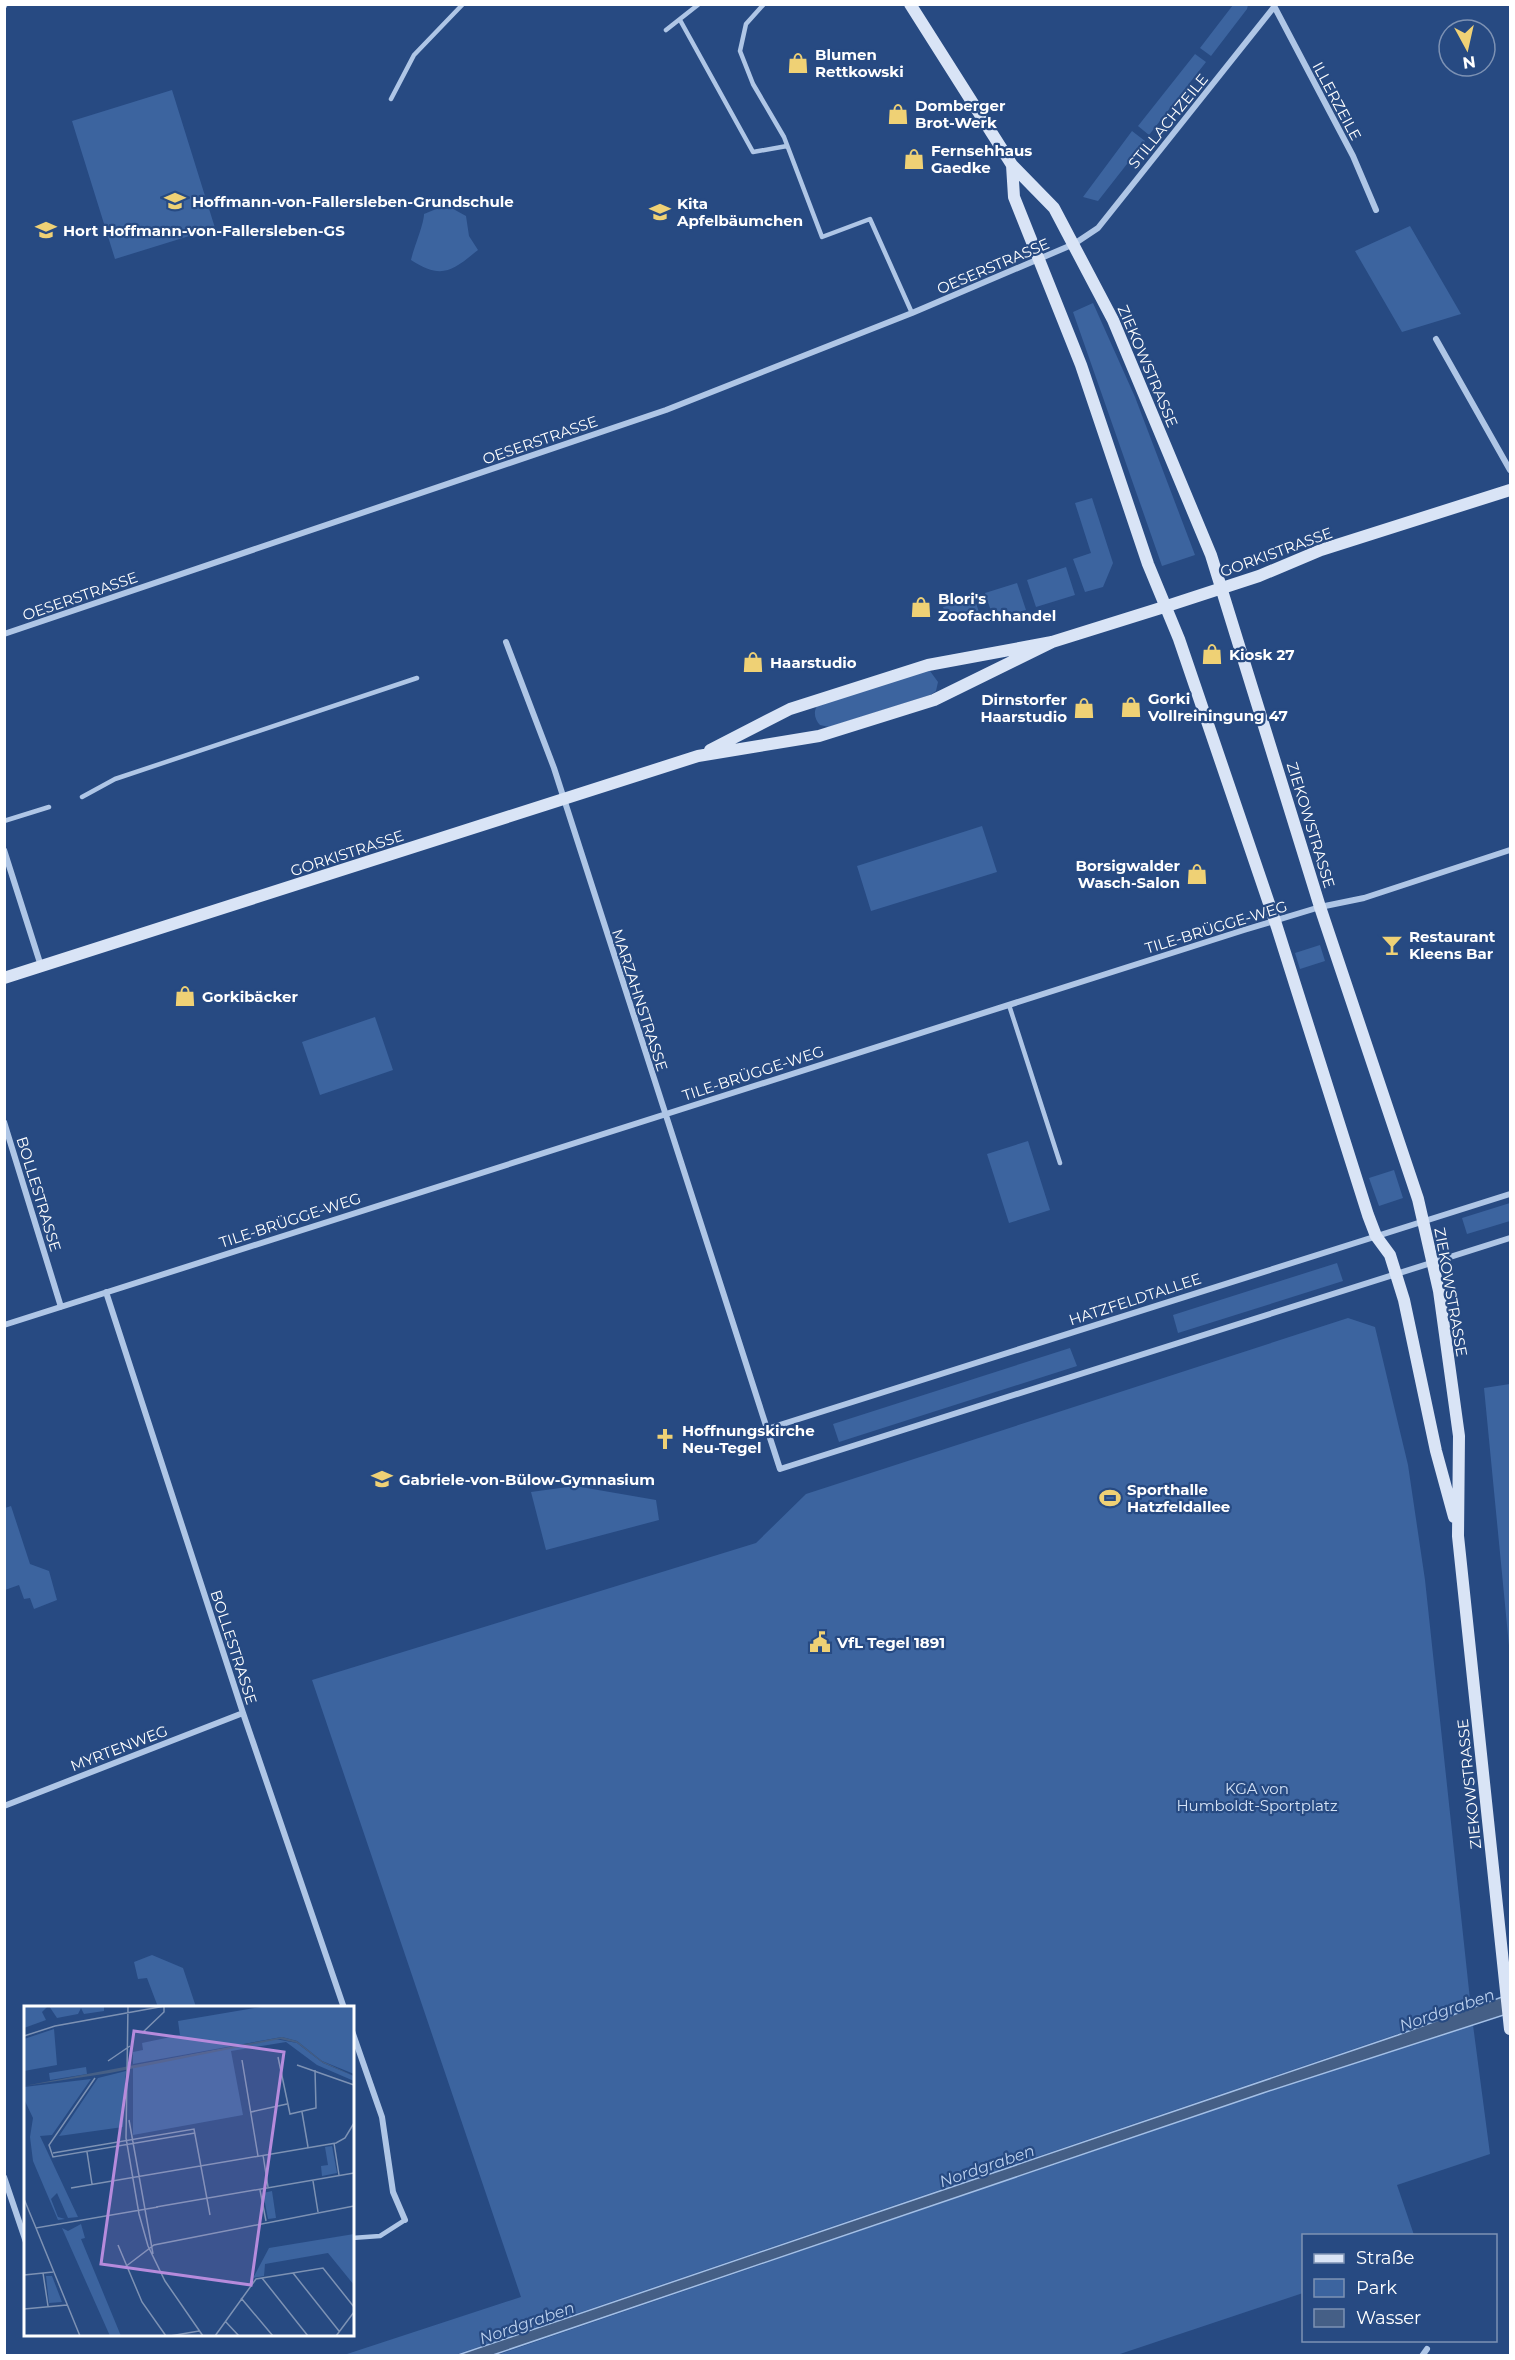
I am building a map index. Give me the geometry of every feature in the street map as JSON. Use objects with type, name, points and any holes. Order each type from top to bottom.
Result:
[{"type":"street","name":"ZIEKOWSTRASSE","points":[[910,4],[1012,165],[1048,200],[1074,244],[1113,320],[1211,555],[1320,907],[1424,1223],[1439,1291],[1459,1436],[1458,1536],[1510,2029]]},
{"type":"street","name":"ILLERZEILE","points":[[1274,6],[1353,156],[1376,210]]},
{"type":"street","name":"STILLACHZEILE","points":[[1074,244],[1098,228],[1274,6]]},
{"type":"street","name":"ZIEKOWSTRASSE","points":[[1012,165],[1014,197],[1041,259],[1081,365],[1164,607],[1179,639],[1275,921],[1376,1236],[1390,1255],[1396,1273],[1404,1300],[1436,1452],[1458,1536]]},
{"type":"street","name":"OESERSTRASSE","points":[[4,634],[666,410],[912,313],[1074,244]]},
{"type":"street","points":[[1436,339],[1510,470]]},
{"type":"street","name":"GORKISTRASSE","points":[[698,756],[790,709],[928,665],[1052,642],[1221,588],[1321,550],[1510,490]]},
{"type":"street","name":"MARZAHNSTRASSE","points":[[506,642],[564,799],[780,1469],[1396,1273]]},
{"type":"street","name":"GORKISTRASSE","points":[[4,978],[698,756],[819,736],[934,700],[1052,642]]},
{"type":"street","points":[[4,850],[41,966]]},
{"type":"street","name":"TILE-BRÜGGE-WEG","points":[[4,1325],[1275,921],[1320,907],[1364,898],[1510,850]]},
{"type":"street","name":"BOLLESTRASSE","points":[[4,1122],[61,1307]]},
{"type":"street","name":"HATZFELDTALLEE","points":[[767,1429],[1510,1194]]},
{"type":"street","points":[[1396,1273],[1510,1238]]},
{"type":"street","name":"BOLLESTRASSE","points":[[106,1292],[243,1713],[344,2006]]},
{"type":"street","name":"MYRTENWEG","points":[[4,1806],[243,1713]]},
{"type":"street","points":[[354,2037],[382,2117],[393,2192],[405,2220]]},
{"type":"street","points":[[4,2177],[24,2236]]},
{"type":"street","points":[[1422,2355],[1426,2349]]},
{"type":"lane","points":[[391,99],[414,55],[463,4]]},
{"type":"lane","points":[[666,30],[699,4]]},
{"type":"lane","points":[[764,4],[746,24],[740,51],[753,84],[787,146],[822,237],[870,219],[912,313]]},
{"type":"lane","points":[[680,20],[753,152],[787,146]]},
{"type":"lane","points":[[82,797],[115,779],[417,678]]},
{"type":"lane","points":[[4,821],[49,807]]},
{"type":"lane","points":[[1009,1005],[1060,1163]]},
{"type":"lane","points":[[354,2238],[380,2236],[405,2220]]},
{"type":"green space","points":[[1233,5],[1248,5],[1211,56],[1200,48]]},
{"type":"green space","points":[[1195,54],[1206,62],[1149,135],[1138,126]]},
{"type":"green space","points":[[172,90],[215,228],[115,259],[72,121]]},
{"type":"green space","points":[[1132,131],[1145,141],[1098,201],[1083,197]]},
{"type":"green space","points":[[446,205],[466,216],[469,236],[478,250],[454,268],[431,270],[411,260],[424,214]]},
{"type":"green space","points":[[1410,226],[1461,314],[1402,332],[1355,251]]},
{"type":"green space","points":[[1093,303],[1135,397],[1195,555],[1162,566],[1073,312]]},
{"type":"green space","points":[[1092,498],[1113,563],[1103,587],[1085,592],[1073,559],[1091,553],[1075,503]]},
{"type":"green space","points":[[1066,567],[1075,595],[1036,607],[1027,580]]},
{"type":"green space","points":[[1017,583],[1026,610],[1005,617],[990,608],[985,593]]},
{"type":"green space","points":[[974,597],[979,612],[948,621],[943,607]]},
{"type":"green space","points":[[930,671],[938,682],[936,691],[930,695],[829,727],[820,725],[817,721],[815,713],[817,706]]},
{"type":"green space","points":[[982,826],[997,872],[871,911],[857,866]]},
{"type":"green space","points":[[1320,945],[1325,961],[1300,969],[1295,953]]},
{"type":"green space","points":[[375,1017],[393,1070],[320,1095],[302,1042]]},
{"type":"green space","points":[[1028,1141],[1050,1210],[1009,1223],[987,1154]]},
{"type":"green space","points":[[1394,1170],[1403,1198],[1379,1206],[1369,1178]]},
{"type":"green space","points":[[1510,1203],[1510,1221],[1467,1234],[1462,1218]]},
{"type":"green space","points":[[1337,1263],[1343,1281],[1178,1333],[1173,1315]]},
{"type":"green space","name":"KGA von Humboldt-Sportplatz","points":[[1348,1318],[1375,1327],[1408,1465],[1425,1580],[1471,2009],[455,2355],[344,2355],[521,2297],[312,1680],[756,1543],[806,1494]]},
{"type":"green space","points":[[1070,1348],[1077,1366],[839,1442],[833,1424]]},
{"type":"green space","points":[[1510,1384],[1510,1656],[1484,1388]]},
{"type":"green space","points":[[575,1486],[656,1500],[659,1520],[546,1550],[531,1492]]},
{"type":"green space","points":[[11,1506],[30,1564],[49,1571],[57,1600],[34,1609],[30,1598],[24,1599],[19,1585],[5,1590],[5,1508]]},
{"type":"green space","points":[[152,1955],[183,1968],[196,2006],[158,2006],[147,1978],[138,1979],[134,1962]]},
{"type":"green space","points":[[1473,2025],[1490,2154],[1397,2185],[1414,2234],[1302,2234],[1302,2293],[1117,2355],[494,2356],[1263,2093]]},
{"type":"water","points":[[1510,1994],[1510,2013],[1263,2093],[493,2355],[455,2356],[1398,2035]]},
{"type":"place","name":"Blumen Rettkowski","points":[[798,63]]},
{"type":"place","name":"Domberger Brot-Werk","points":[[898,114]]},
{"type":"place","name":"Fernsehhaus Gaedke","points":[[914,159]]},
{"type":"place","name":"Hoffmann-von-Fallersleben-Grundschule","points":[[175,201]]},
{"type":"place","name":"Kita Apfelbäumchen","points":[[660,212]]},
{"type":"place","name":"Hort Hoffmann-von-Fallersleben-GS","points":[[46,230]]},
{"type":"place","name":"Blori's Zoofachhandel","points":[[921,607]]},
{"type":"place","name":"Kiosk 27","points":[[1212,654]]},
{"type":"place","name":"Haarstudio","points":[[753,662]]},
{"type":"place","name":"Gorki Vollreiningung 47","points":[[1131,707]]},
{"type":"place","name":"Dirnstorfer Haarstudio","points":[[1084,708]]},
{"type":"place","name":"Borsigwalder Wasch-Salon","points":[[1197,874]]},
{"type":"place","name":"Restaurant Kleens Bar","points":[[1392,945]]},
{"type":"place","name":"Gorkibäcker","points":[[185,996]]},
{"type":"place","name":"Hoffnungskirche Neu-Tegel","points":[[665,1439]]},
{"type":"place","name":"Gabriele-von-Bülow-Gymnasium","points":[[382,1479]]},
{"type":"place","name":"Sporthalle Hatzfeldallee","points":[[1110,1498]]},
{"type":"place","name":"VfL Tegel 1891","points":[[820,1642]]},
{"type":"water label","name":"Nordgraben","points":[[1447,2010]]},
{"type":"water label","name":"Nordgraben","points":[[987,2166]]},
{"type":"water label","name":"Nordgraben","points":[[527,2323]]}]
